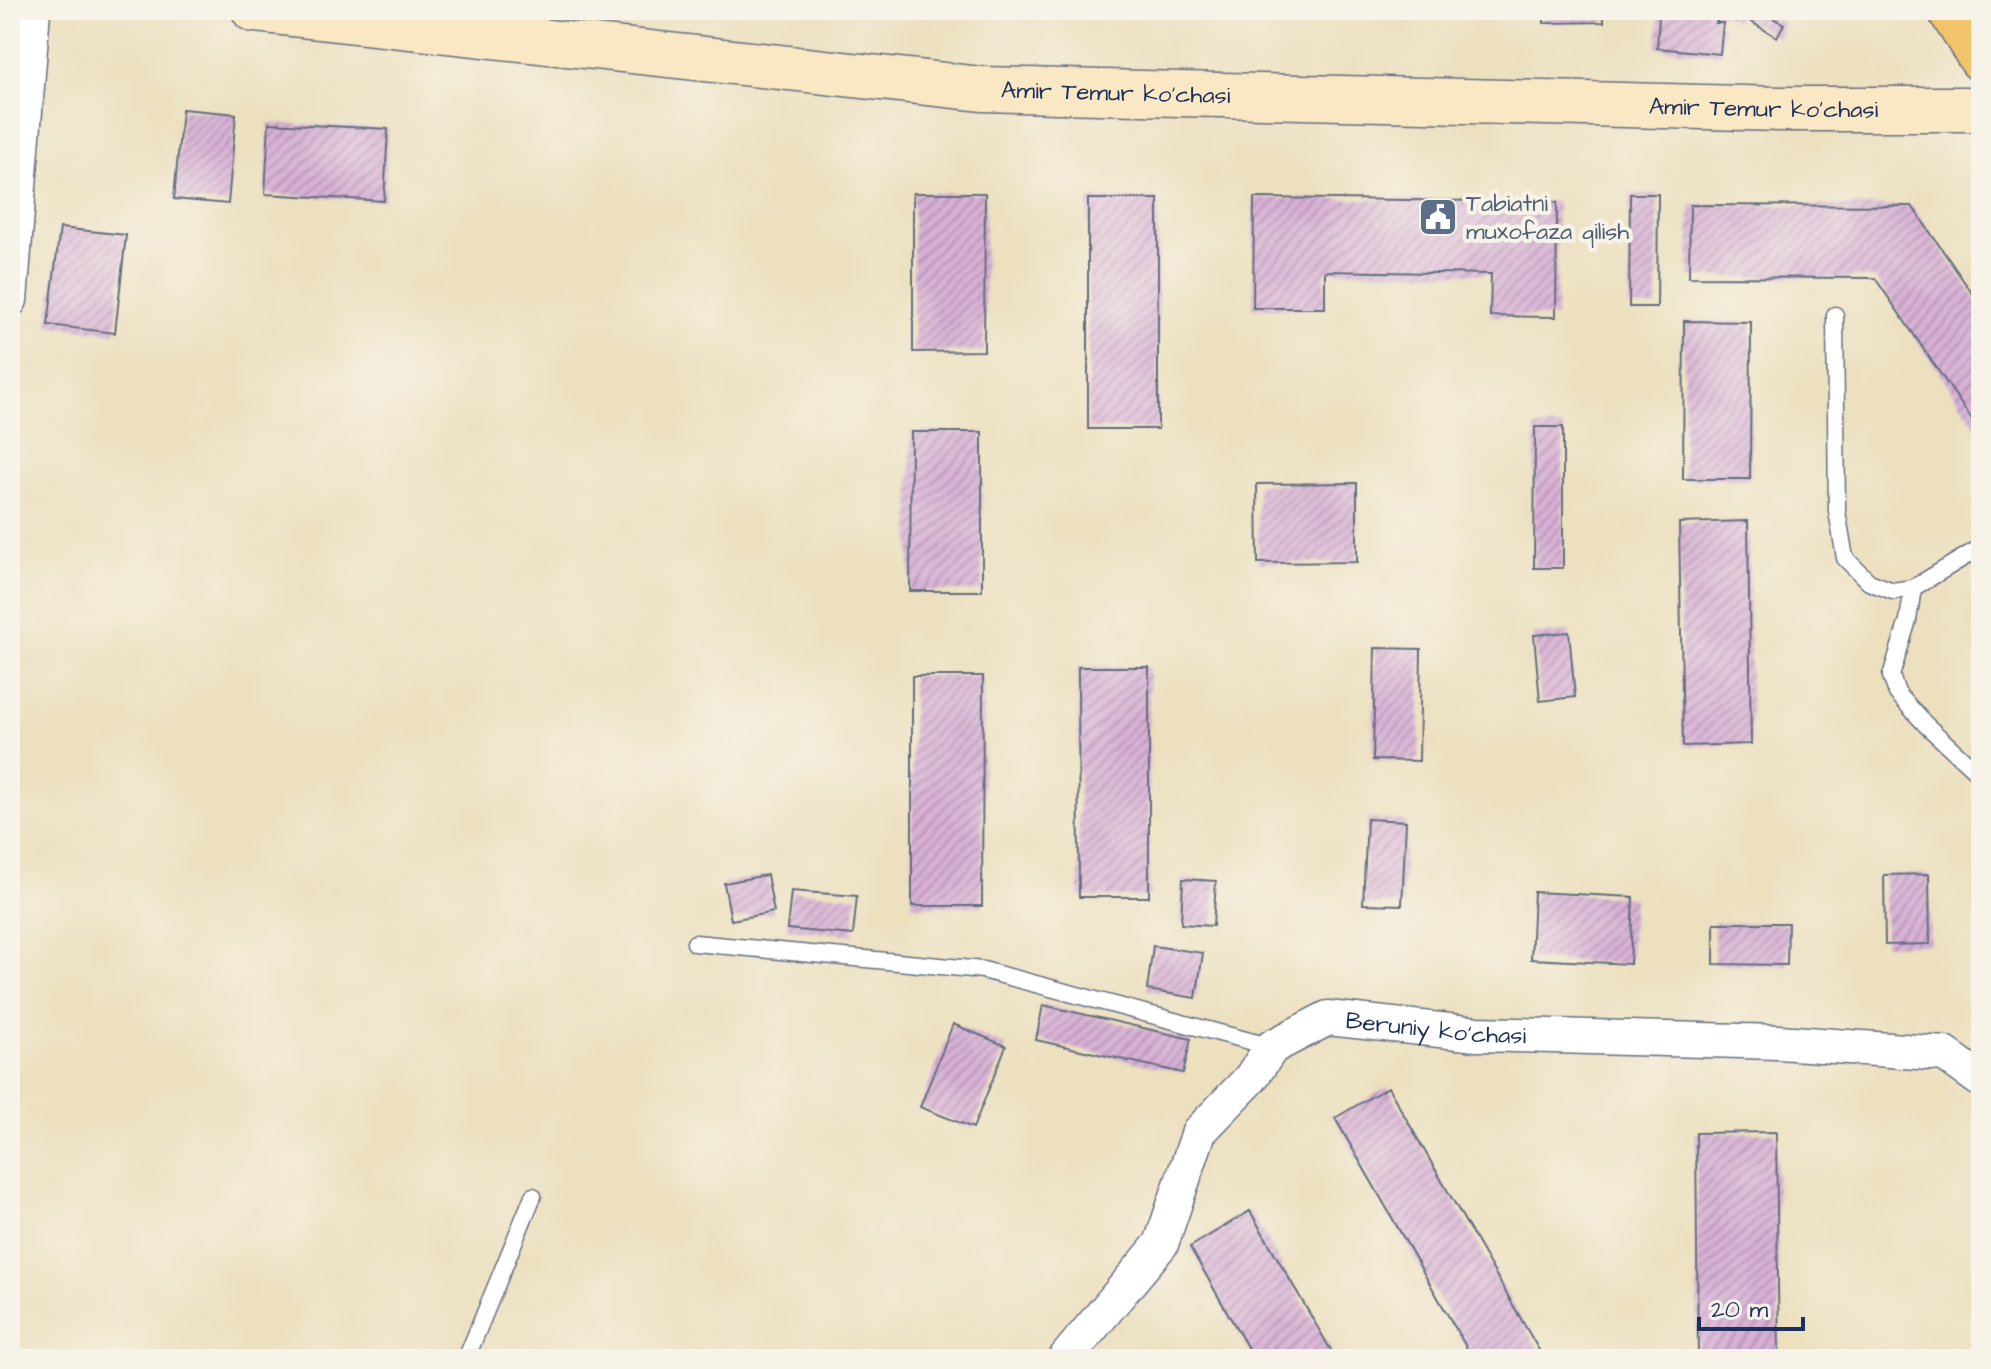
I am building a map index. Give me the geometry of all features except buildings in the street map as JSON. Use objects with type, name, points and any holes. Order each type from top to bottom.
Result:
[{"type":"main road","name":"Amir Temur ko'chasi","points":[[254,10],[982,89],[1783,109],[1981,109]]},
{"type":"main road","points":[[1950,10],[1981,59]]},
{"type":"street","points":[[10,300],[33,10]]},
{"type":"street","name":"Beruniy ko'chasi","points":[[1065,1359],[1161,1244],[1199,1132],[1250,1079],[1272,1047],[1328,1018],[1477,1034],[1779,1042],[1945,1054],[1981,1080]]},
{"type":"lane","points":[[1835,315],[1837,511],[1845,558],[1869,582],[1893,591],[1913,588],[1981,547]]},
{"type":"lane","points":[[1913,588],[1908,620],[1891,676],[1897,693],[1981,776]]},
{"type":"lane","points":[[695,943],[983,970],[1272,1047]]},
{"type":"lane","points":[[466,1359],[533,1196]]},
{"type":"place","name":"Tabiatni muxofaza qilish","points":[[1438,217]]}]
